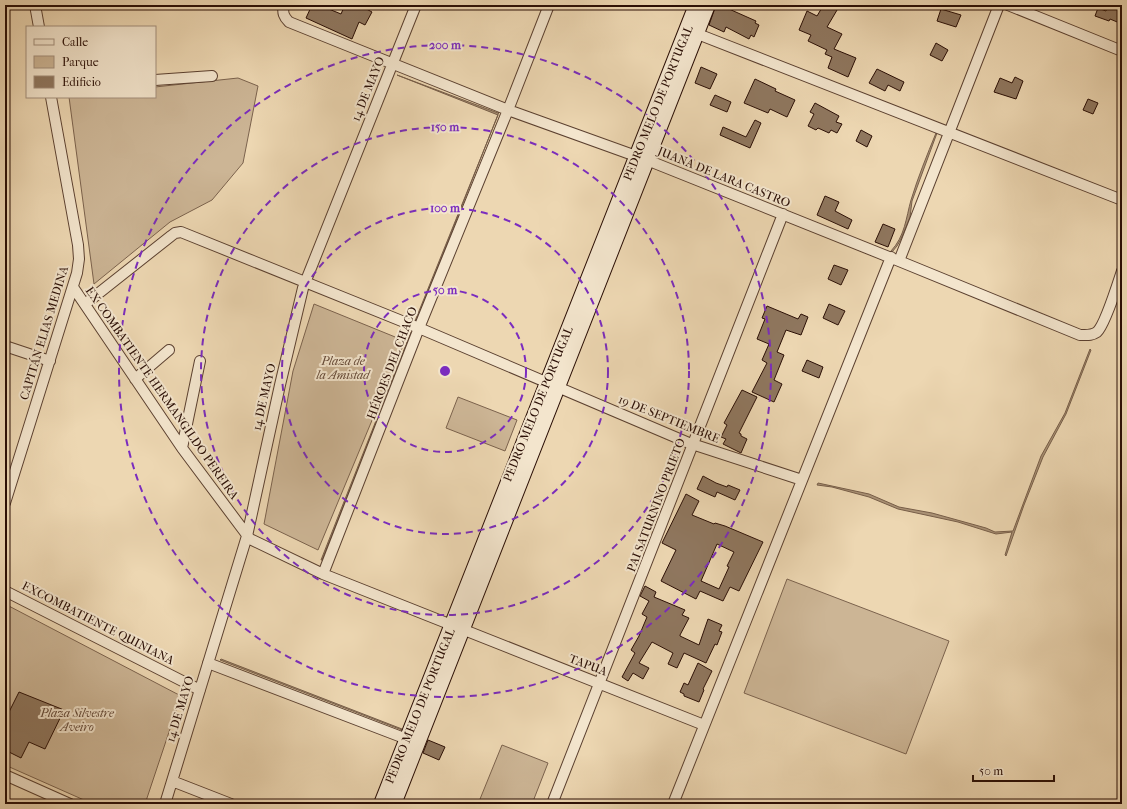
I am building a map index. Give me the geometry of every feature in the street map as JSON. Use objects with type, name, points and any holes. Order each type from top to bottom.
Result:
[{"type":"street","points":[[35,5],[39,26]]},
{"type":"street","name":"JUANA DE LARA CASTRO","points":[[284,5],[284,17],[289,22],[508,110],[642,158],[1080,335],[1091,336],[1099,331],[1122,271]]},
{"type":"street","name":"14 DE MAYO","points":[[165,804],[247,536],[280,385],[306,283],[416,5]]},
{"type":"street","name":"HÉROES DEL CHACO","points":[[323,574],[419,328],[549,5]]},
{"type":"street","name":"PEDRO MELO DE PORTUGAL","points":[[692,32],[696,5]]},
{"type":"street","name":"PEDRO MELO DE PORTUGAL","points":[[381,804],[412,741],[692,32],[708,5]]},
{"type":"street","points":[[673,804],[802,480],[950,132],[999,5]]},
{"type":"street","points":[[1008,5],[1122,51]]},
{"type":"street","points":[[692,32],[1122,200]]},
{"type":"street","points":[[156,80],[212,76]]},
{"type":"street","name":"CAPITÁN ELIAS MEDINA","points":[[5,503],[73,287],[79,259],[78,245],[51,98]]},
{"type":"street","name":"PAI SATURNINO PRIETO","points":[[552,804],[783,214]]},
{"type":"street","name":"19 DE SEPTIEMBRE","points":[[85,304],[171,236],[175,233],[181,232],[419,328],[694,444],[802,480]]},
{"type":"street","name":"EX COMBATIENTE HERMANGILDO PEREIRA","points":[[73,287],[182,448],[250,539],[323,574],[457,628]]},
{"type":"street","points":[[5,346],[50,361]]},
{"type":"street","points":[[135,378],[169,350]]},
{"type":"street","points":[[182,448],[200,361]]},
{"type":"street","name":"EXCOMBATIENTE QUINIANA","points":[[5,591],[200,690]]},
{"type":"street","name":"TAPUA","points":[[457,628],[704,725]]},
{"type":"street","points":[[208,663],[412,741]]},
{"type":"street","name":"PEDRO MELO DE PORTUGAL","points":[[394,804],[412,741]]},
{"type":"street","points":[[5,775],[70,804]]},
{"type":"street","points":[[172,781],[231,804]]},
{"type":"green space","points":[[238,78],[258,86],[243,163],[212,200],[170,222],[94,284],[69,98],[156,98],[156,87]]},
{"type":"green space","name":"Plaza de la Amistad","points":[[314,304],[405,341],[318,550],[264,524],[293,371]]},
{"type":"green space","points":[[458,397],[517,420],[505,451],[446,428]]},
{"type":"green space","points":[[787,579],[949,641],[906,754],[744,693]]},
{"type":"green space","name":"Plaza Silvestre Aveiro","points":[[5,604],[181,696],[145,804],[93,804],[5,765]]},
{"type":"green space","points":[[502,745],[548,763],[532,804],[478,804]]},
{"type":"shaded area","points":[[397,75],[498,113],[499,112],[498,115]]},
{"type":"shaded area","points":[[936,133],[912,201],[910,217],[901,239],[892,252],[891,251],[902,233],[914,191]]},
{"type":"shaded area","points":[[488,139],[416,322],[415,321]]},
{"type":"shaded area","points":[[411,332],[412,333],[321,560]]},
{"type":"shaded area","points":[[1090,349],[1091,350],[1066,414],[1043,457],[1006,556],[1005,555],[1012,532],[996,534],[958,522],[898,509],[869,497],[832,487],[817,485],[818,483],[869,494],[899,507],[932,513],[986,528],[995,532],[1013,531],[1041,456],[1065,413]]},
{"type":"shaded area","points":[[221,659],[402,729],[402,730],[220,660]]},
{"type":"building","points":[[312,5],[319,5],[341,14],[345,5],[359,5],[372,12],[365,25],[359,22],[352,39],[306,18]]},
{"type":"building","points":[[716,5],[719,7],[720,5],[756,21],[755,23],[759,25],[754,37],[751,35],[749,39],[726,27],[724,32],[709,25]]},
{"type":"building","points":[[829,5],[840,5],[827,27],[842,34],[834,49],[856,58],[848,77],[828,68],[832,57],[825,54],[827,50],[808,41],[811,35],[799,30],[807,11],[817,16],[823,6],[827,8]]},
{"type":"building","points":[[1108,5],[1112,5],[1122,10],[1122,24],[1110,19],[1109,21],[1095,16],[1098,8],[1106,11]]},
{"type":"building","points":[[941,9],[961,15],[956,27],[937,21]]},
{"type":"building","points":[[936,43],[948,50],[942,61],[930,55]]},
{"type":"building","points":[[701,67],[717,74],[710,89],[695,83]]},
{"type":"building","points":[[877,69],[904,82],[900,91],[888,85],[885,91],[869,83]]},
{"type":"building","points":[[1015,77],[1023,81],[1016,99],[994,92],[1000,78],[1012,83]]},
{"type":"building","points":[[755,79],[776,89],[775,91],[795,100],[787,117],[770,109],[768,113],[744,103]]},
{"type":"building","points":[[715,95],[731,102],[727,112],[710,105]]},
{"type":"building","points":[[1088,99],[1098,103],[1093,114],[1083,110]]},
{"type":"building","points":[[815,103],[839,116],[836,122],[842,124],[837,133],[831,130],[829,133],[818,128],[816,130],[808,126],[814,114],[810,112]]},
{"type":"building","points":[[755,120],[761,123],[750,148],[720,135],[723,127],[746,137]]},
{"type":"building","points":[[861,130],[872,136],[867,147],[856,141]]},
{"type":"building","points":[[825,196],[839,202],[835,211],[852,220],[848,229],[817,215]]},
{"type":"building","points":[[883,224],[895,229],[888,247],[875,242]]},
{"type":"building","points":[[834,265],[848,270],[841,285],[828,279]]},
{"type":"building","points":[[829,304],[845,311],[838,325],[823,318]]},
{"type":"building","points":[[767,306],[798,319],[801,314],[808,317],[801,335],[786,330],[777,352],[784,355],[774,380],[782,384],[774,402],[752,392],[767,363],[762,360],[769,344],[757,339],[765,319],[762,318]]},
{"type":"building","points":[[807,360],[823,367],[819,378],[802,371]]},
{"type":"building","points":[[742,390],[757,397],[739,433],[747,439],[741,453],[723,444],[726,439],[721,437],[727,425],[724,423]]},
{"type":"building","points":[[703,476],[716,483],[727,487],[728,485],[740,490],[735,500],[717,492],[715,497],[697,489]]},
{"type":"building","points":[[686,494],[699,501],[692,515],[714,524],[725,526],[763,542],[739,591],[730,587],[723,601],[700,591],[696,599],[661,581],[676,550],[662,543]],"holes":[[[717,544],[734,552],[727,566],[729,567],[719,589],[701,581]]]},
{"type":"building","points":[[645,586],[656,592],[654,597],[685,610],[682,615],[689,618],[680,636],[699,645],[708,619],[722,625],[719,631],[722,632],[717,645],[715,644],[706,663],[684,653],[677,668],[668,664],[673,653],[652,642],[639,663],[649,668],[643,679],[633,673],[628,681],[622,677],[635,653],[631,650],[647,617],[642,614],[649,601],[640,596]]},
{"type":"building","points":[[698,663],[712,671],[703,689],[704,690],[699,702],[684,696],[684,694],[680,692],[684,683],[688,685]]},
{"type":"building","points":[[19,692],[64,710],[45,749],[29,742],[21,758],[5,750],[5,720]]},
{"type":"building","points":[[428,740],[445,747],[439,760],[423,753]]}]
